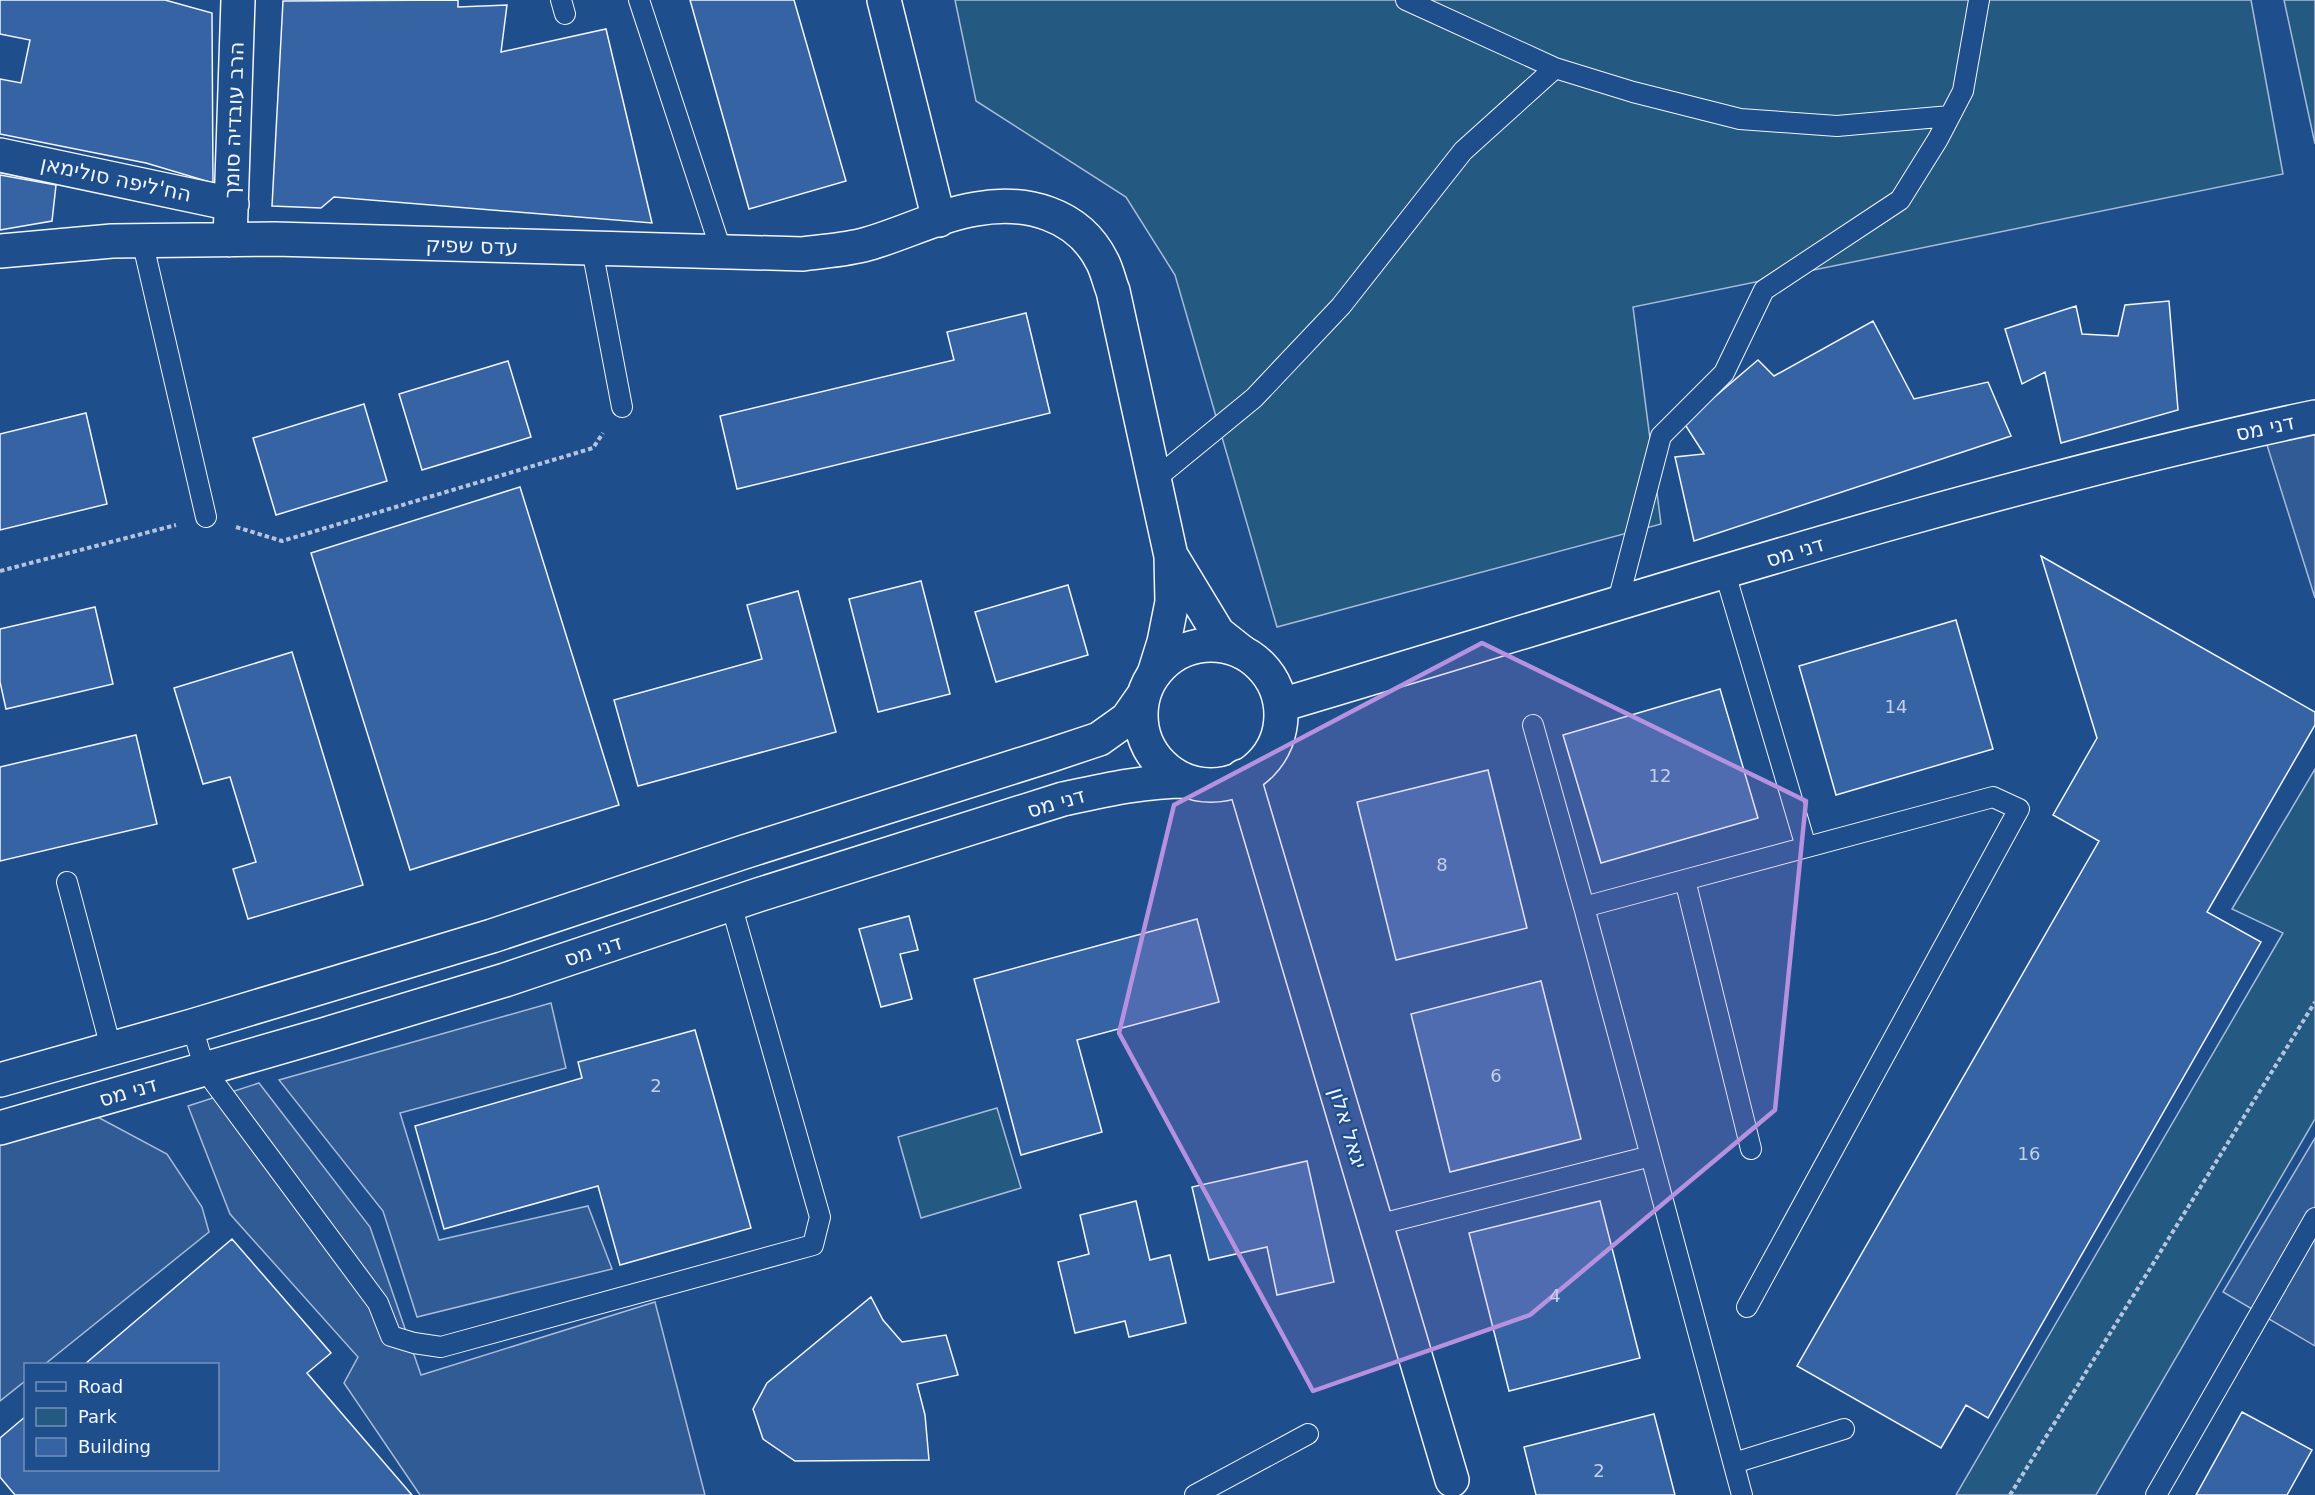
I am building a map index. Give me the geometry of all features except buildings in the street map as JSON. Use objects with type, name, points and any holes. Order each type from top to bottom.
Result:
[{"type":"street","name":"הרב עובדיה סומך","points":[[230,240],[238,0]]},
{"type":"street","points":[[884,0],[939,220]]},
{"type":"street","name":"הח'ליפה סולימאן","points":[[0,155],[231,204]]},
{"type":"street","name":"עדס שפיק","points":[[0,251],[142,240],[230,240],[803,254],[865,245],[976,209],[1011,207],[1041,209],[1071,223],[1087,238],[1102,260],[1113,291],[1171,556]]},
{"type":"street","name":"דני מס","points":[[1281,705],[1940,509],[2088,469],[2315,417]]},
{"type":"street","points":[[1171,556],[1218,633],[1262,667],[1275,687],[1281,705],[1280,729],[1271,751],[1255,770],[1234,781],[1211,786],[1187,781],[1166,769],[1150,751],[1141,727],[1148,685],[1164,642],[1172,602],[1171,556]]},
{"type":"street","points":[[0,1080],[192,1026],[492,936],[744,852],[1099,739],[1127,719],[1148,685],[1171,657],[1194,647],[1219,645],[1242,652]]},
{"type":"street","name":"יגאל אלון","points":[[1243,776],[1452,1480]]},
{"type":"street","name":"דני מס","points":[[0,1128],[205,1070],[506,980],[731,904],[1063,799],[1156,781],[1187,781]]},
{"type":"lane","points":[[639,0],[722,253]]},
{"type":"lane","points":[[1406,0],[1555,68],[1633,92],[1740,119],[1837,126],[1950,116]]},
{"type":"lane","points":[[1617,605],[1661,436],[1724,373],[1764,290],[1900,200],[1938,139],[1963,91],[1979,0]]},
{"type":"lane","points":[[1154,480],[1254,398],[1341,306],[1463,151],[1555,68]]},
{"type":"lane","points":[[142,240],[206,518]]},
{"type":"lane","points":[[592,249],[622,407]]},
{"type":"lane","points":[[1725,573],[1806,847]]},
{"type":"lane","points":[[1533,725],[1742,1495]]},
{"type":"lane","points":[[1584,907],[1993,797],[2019,809],[1747,1307]]},
{"type":"lane","points":[[1684,880],[1751,1149]]},
{"type":"lane","points":[[67,882],[111,1048]]},
{"type":"lane","points":[[192,1026],[205,1070],[378,1303],[391,1336],[414,1343],[441,1347],[813,1245],[820,1218],[731,904]]},
{"type":"lane","points":[[1377,1225],[1651,1156]]},
{"type":"lane","points":[[2156,1495],[2315,1218]]},
{"type":"lane","points":[[1734,1463],[1844,1429]]},
{"type":"lane","points":[[1195,1495],[1308,1434]]},
{"type":"path","points":[[0,571],[206,518],[282,541],[593,448],[622,407]]},
{"type":"path","points":[[2010,1495],[2315,1002]]},
{"type":"highlighted area","points":[[1482,643],[1806,801],[1775,1110],[1530,1315],[1313,1391],[1119,1033],[1174,805]]},
{"type":"green space","points":[[955,0],[2251,0],[2283,174],[1633,307],[1661,524],[1277,627],[1175,275],[1126,197],[976,101]]},
{"type":"green space","points":[[2284,0],[2315,0],[2315,144]]},
{"type":"green space","points":[[2315,769],[2315,1119],[2096,1495],[1956,1495],[2283,933],[2232,909]]},
{"type":"green space","points":[[997,1108],[1021,1188],[921,1218],[898,1137]]},
{"type":"shaded area","points":[[2315,417],[2315,598],[2262,429]]},
{"type":"shaded area","points":[[551,1003],[566,1068],[400,1113],[439,1240],[588,1206],[612,1269],[417,1317],[383,1211],[279,1080]]},
{"type":"shaded area","points":[[259,1083],[370,1227],[421,1375],[655,1302],[705,1495],[420,1495],[344,1383],[358,1357],[230,1214],[188,1106]]},
{"type":"shaded area","points":[[77,1106],[167,1154],[202,1207],[209,1232],[46,1363],[24,1363],[24,1382],[0,1401],[0,1128]]},
{"type":"shaded area","points":[[2315,1138],[2315,1346],[2223,1292]]}]
